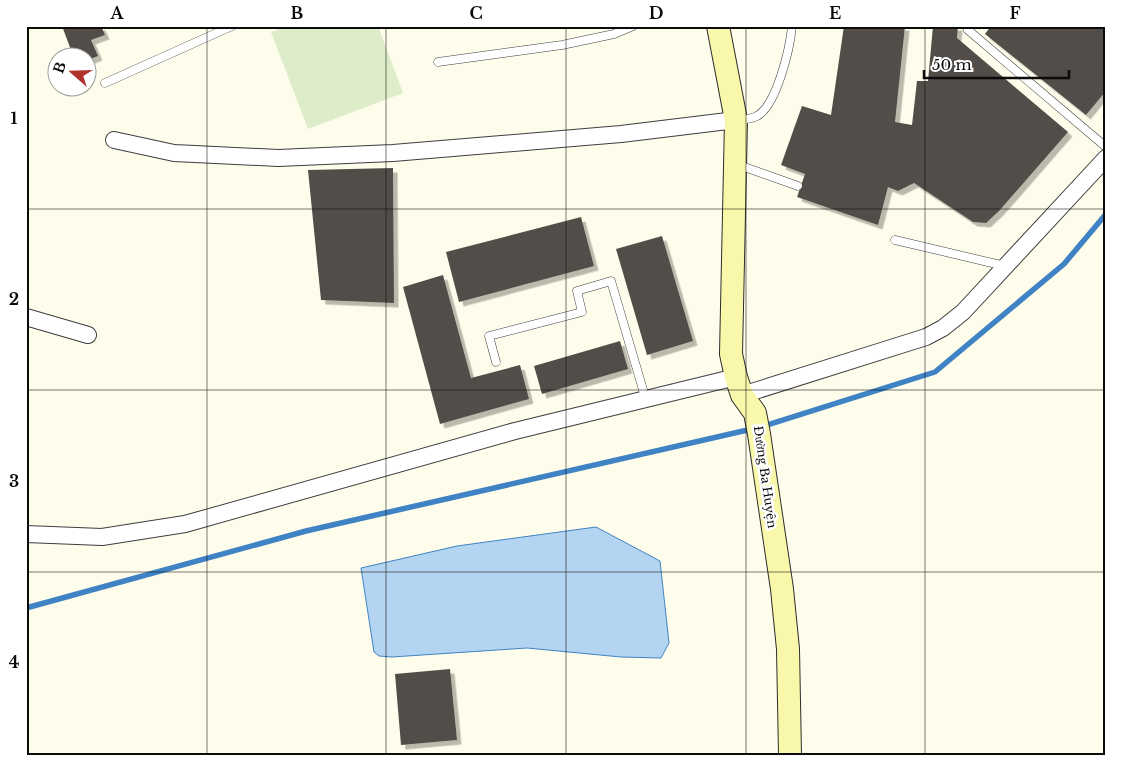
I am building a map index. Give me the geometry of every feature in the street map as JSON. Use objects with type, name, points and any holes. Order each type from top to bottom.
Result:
[{"type":"street","name":"Đường Ba Huyện","points":[[718,26],[736,120],[731,354],[759,434],[761,459],[782,589],[788,649],[790,755]]},
{"type":"street","points":[[114,140],[174,153],[278,158],[432,150],[621,134],[736,120]]},
{"type":"street","points":[[26,534],[102,537],[185,524],[515,431],[646,400],[744,393],[926,337],[943,328],[964,312],[1106,158]]},
{"type":"street","points":[[26,317],[88,335]]},
{"type":"lane","points":[[105,83],[232,26]]},
{"type":"lane","points":[[438,62],[562,46],[614,34],[633,26]]},
{"type":"lane","points":[[736,120],[756,117],[762,113],[768,104],[778,85],[784,67],[791,40],[792,26]]},
{"type":"lane","points":[[971,26],[968,30],[1106,147]]},
{"type":"lane","points":[[734,163],[798,186]]},
{"type":"lane","points":[[896,240],[1006,266]]},
{"type":"lane","points":[[496,362],[489,336],[582,312],[577,292],[611,281],[646,400]]},
{"type":"green space","points":[[288,26],[378,26],[403,93],[308,129],[271,32]]},
{"type":"water","points":[[596,527],[660,561],[669,643],[661,658],[621,657],[527,648],[392,657],[379,656],[374,652],[361,568],[457,546]]},
{"type":"building","points":[[62,26],[101,26],[105,35],[91,40],[94,48],[70,48]]},
{"type":"building","points":[[844,26],[905,26],[895,122],[912,125],[917,81],[928,81],[933,26],[958,26],[957,38],[1068,132],[999,211],[986,223],[973,222],[914,183],[898,191],[888,187],[878,225],[797,197],[805,174],[781,165],[802,106],[831,115]]},
{"type":"building","points":[[991,26],[1102,26],[1106,29],[1106,91],[1086,115],[985,34]]},
{"type":"building","points":[[393,168],[394,303],[321,300],[308,170]]},
{"type":"building","points":[[581,217],[594,266],[459,302],[446,252]]},
{"type":"building","points":[[662,236],[693,341],[647,355],[616,249]]},
{"type":"building","points":[[443,275],[471,378],[520,365],[529,399],[440,424],[403,287]]},
{"type":"building","points":[[620,341],[628,369],[542,394],[534,366]]},
{"type":"building","points":[[450,669],[457,740],[401,745],[395,674]]},
{"type":"waterway","points":[[761,427],[935,372],[1064,264],[1106,214]]},
{"type":"waterway","points":[[26,608],[306,531],[752,429]]}]
